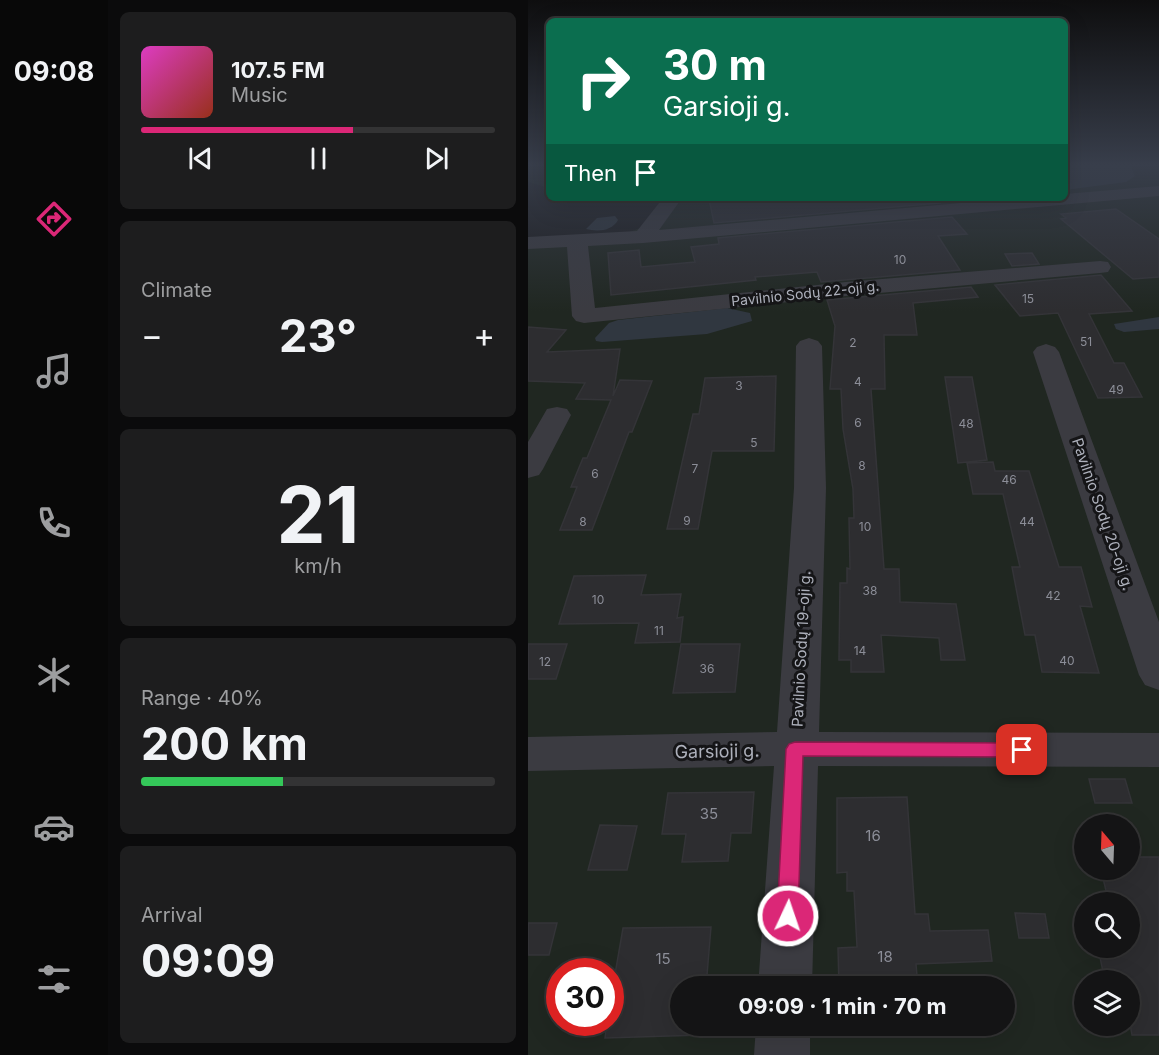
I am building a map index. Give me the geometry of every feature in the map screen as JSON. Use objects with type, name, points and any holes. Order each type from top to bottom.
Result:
[{"type":"street","points":[[643,237],[661,213]]},
{"type":"street","points":[[528,243],[643,237],[910,213]]},
{"type":"street","name":"Pavilnio Sodų 22-oji g.","points":[[576,242],[584,316],[846,289],[1100,267]]},
{"type":"street","name":"Pavilnio Sodų 19-oji g.","points":[[785,976],[795,749],[810,488],[808,346]]},
{"type":"street","name":"Pavilnio Sodų 20-oji g.","points":[[1046,352],[1159,675]]},
{"type":"street","points":[[528,470],[557,415]]},
{"type":"street","name":"Garsioji g.","points":[[528,754],[795,749],[1159,750]]},
{"type":"street","points":[[782,1055],[783,1036]]},
{"type":"shaded area","points":[[652,213],[1159,213],[1159,1055],[528,1055],[528,238],[627,233],[640,228]]},
{"type":"shaded area","points":[[615,216],[618,220],[608,228],[586,229],[597,218]]},
{"type":"shaded area","points":[[727,308],[750,313],[752,321],[707,334],[602,342],[596,341],[595,338],[609,323],[618,320]]},
{"type":"shaded area","points":[[1159,317],[1159,329],[1124,332],[1116,329],[1114,324]]},
{"type":"building","points":[[712,213],[824,213],[714,223]]},
{"type":"building","points":[[1122,213],[1159,239],[1159,277],[1133,279],[1061,219],[1066,218],[1061,214]]},
{"type":"building","points":[[952,217],[967,234],[938,236],[960,270],[821,282],[817,272],[755,277],[756,280],[611,295],[608,253],[639,250],[641,267],[695,262],[691,247],[719,244],[718,238]]},
{"type":"building","points":[[1032,253],[1039,264],[1012,266],[1005,254]]},
{"type":"building","points":[[1101,275],[1132,311],[1089,314],[1114,363],[1124,363],[1142,397],[1098,398],[1058,313],[1020,316],[995,285]]},
{"type":"building","points":[[971,287],[978,297],[913,303],[917,335],[884,335],[885,389],[871,389],[884,569],[899,569],[900,602],[956,604],[965,660],[941,660],[939,638],[881,635],[884,672],[851,672],[851,660],[839,660],[840,583],[847,583],[847,568],[850,569],[849,518],[854,518],[853,489],[843,429],[841,389],[830,389],[835,326],[827,300]]},
{"type":"building","points":[[528,327],[566,330],[547,352],[620,349],[613,396],[620,380],[652,381],[632,432],[629,432],[592,530],[560,530],[577,487],[571,487],[583,458],[587,458],[611,400],[576,399],[585,383],[528,381]]},
{"type":"building","points":[[776,376],[774,451],[712,451],[698,529],[667,529],[693,414],[699,414],[705,378]]},
{"type":"building","points":[[945,377],[972,377],[987,460],[958,463]]},
{"type":"building","points":[[993,462],[995,471],[1029,471],[1059,567],[1081,567],[1092,607],[1080,606],[1099,673],[1042,672],[1035,635],[1025,635],[1012,567],[1020,567],[1003,494],[973,494],[967,463]]},
{"type":"building","points":[[646,575],[641,595],[681,594],[677,618],[683,617],[680,642],[635,643],[639,623],[559,624],[574,576]]},
{"type":"building","points":[[528,644],[567,644],[556,679],[528,679]]},
{"type":"building","points":[[681,644],[740,644],[735,692],[673,693]]},
{"type":"building","points":[[1089,779],[1125,779],[1132,803],[1095,803]]},
{"type":"building","points":[[754,792],[751,833],[731,833],[728,861],[682,862],[686,834],[662,834],[668,793]]},
{"type":"building","points":[[907,797],[915,914],[928,914],[930,931],[988,930],[992,961],[916,964],[917,976],[839,976],[838,948],[857,947],[854,891],[847,891],[847,872],[837,873],[837,798]]},
{"type":"building","points":[[600,825],[637,826],[627,870],[588,870]]},
{"type":"building","points":[[1140,857],[1159,857],[1159,1035],[1140,1035],[1140,970],[1103,970],[1100,958],[1140,958],[1140,892],[1106,892],[1103,880],[1140,880]]},
{"type":"building","points":[[1015,913],[1045,914],[1049,938],[1019,938]]},
{"type":"building","points":[[528,923],[557,923],[549,955],[528,955]]},
{"type":"building","points":[[711,927],[707,976],[670,976],[670,1036],[605,1038],[605,1036],[624,1036],[624,958],[618,958],[623,928]]},
{"type":"route","points":[[788,916],[795,749],[1022,750]]}]
